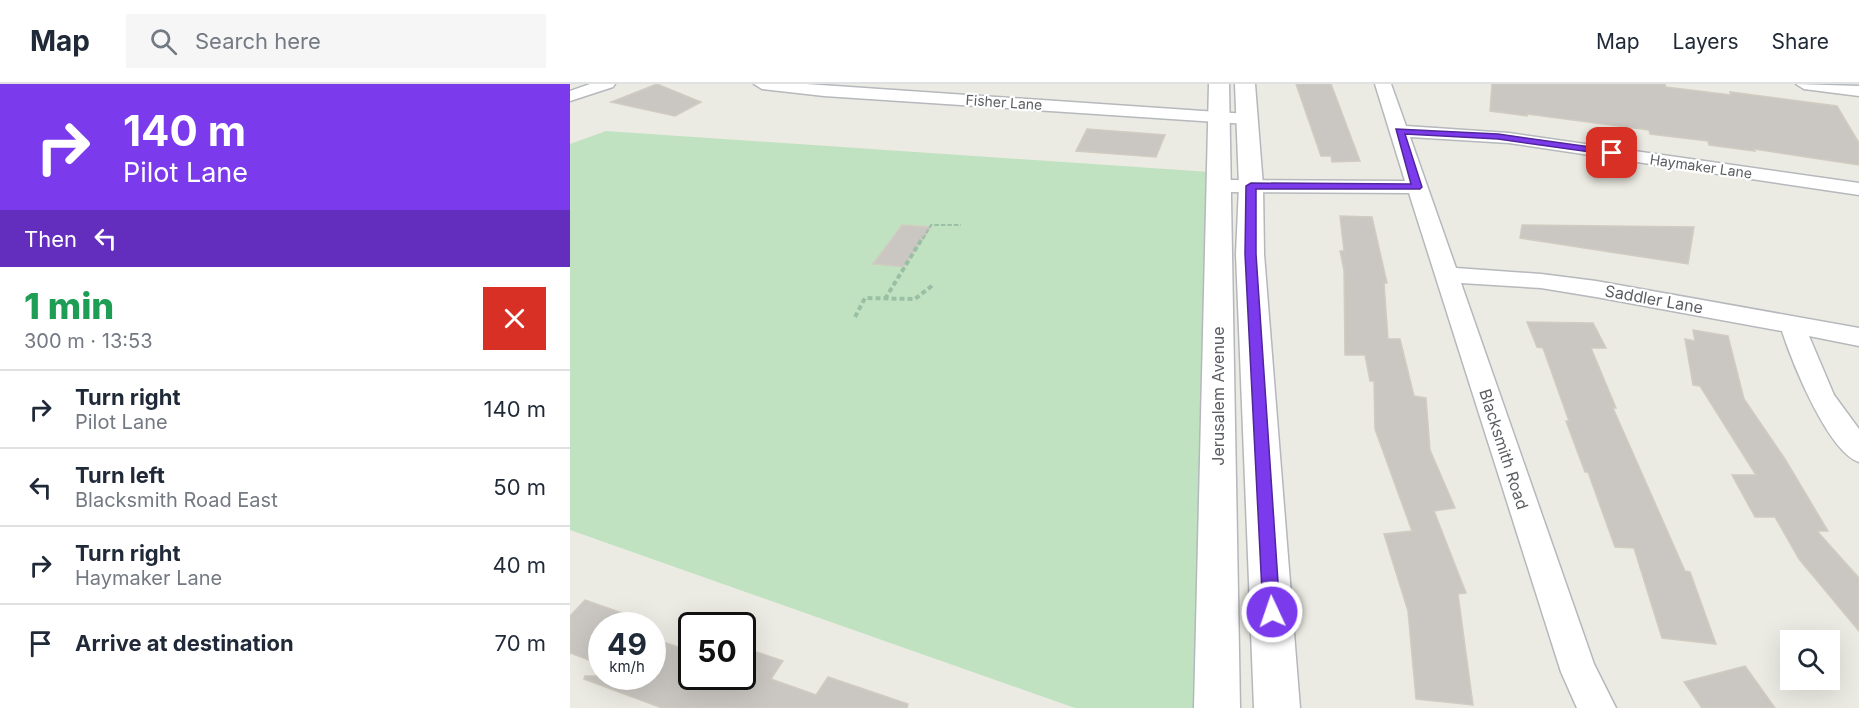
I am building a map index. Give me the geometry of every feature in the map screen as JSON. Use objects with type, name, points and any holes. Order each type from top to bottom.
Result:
[{"type":"main road","name":"Jerusalem Avenue","points":[[1219,84],[1219,117],[1250,254],[1277,708]]},
{"type":"main road","name":"Jerusalem Avenue","points":[[1217,708],[1235,186],[1247,119],[1245,84]]},
{"type":"street","points":[[570,96],[606,84]]},
{"type":"street","name":"Fisher Lane","points":[[762,84],[824,91],[1247,119]]},
{"type":"street","points":[[981,100],[993,84]]},
{"type":"street","name":"Blacksmith Road","points":[[1383,84],[1579,672],[1597,708]]},
{"type":"street","points":[[1804,84],[1859,91]]},
{"type":"street","name":"Haymaker Lane","points":[[1399,131],[1516,138],[1859,189]]},
{"type":"street","points":[[1235,186],[1417,187]]},
{"type":"street","name":"Saddler Lane","points":[[1446,275],[1574,285],[1859,337]]},
{"type":"street","points":[[1792,324],[1822,399],[1859,451]]},
{"type":"path","points":[[885,299],[931,225],[961,225]]},
{"type":"path","points":[[855,317],[865,298],[915,299],[933,285]]},
{"type":"green space","points":[[606,131],[1225,173],[1225,708],[1075,708],[570,530],[570,144]]},
{"type":"building","points":[[657,84],[701,102],[675,116],[611,102]]},
{"type":"building","points":[[1296,84],[1331,84],[1360,161],[1332,162],[1331,156],[1321,156]]},
{"type":"building","points":[[1492,84],[1665,84],[1666,87],[1731,95],[1730,92],[1837,106],[1859,143],[1859,165],[1754,149],[1755,151],[1709,145],[1708,141],[1650,134],[1649,130],[1490,111]]},
{"type":"building","points":[[1087,129],[1165,135],[1156,157],[1076,151]]},
{"type":"building","points":[[1340,216],[1372,217],[1387,283],[1384,283],[1388,339],[1400,339],[1414,396],[1426,398],[1430,450],[1455,508],[1434,511],[1466,593],[1458,594],[1473,705],[1416,699],[1408,611],[1384,534],[1412,531],[1375,429],[1374,381],[1370,381],[1365,355],[1345,355],[1344,270],[1340,251],[1344,251]]},
{"type":"building","points":[[902,225],[931,227],[904,267],[873,264]]},
{"type":"building","points":[[1522,225],[1694,227],[1688,264],[1520,238]]},
{"type":"building","points":[[1527,322],[1593,323],[1606,348],[1591,348],[1616,408],[1613,408],[1685,571],[1690,572],[1716,644],[1662,638],[1634,548],[1615,547],[1588,472],[1585,472],[1566,421],[1569,421],[1543,348],[1537,347]]},
{"type":"building","points":[[1693,330],[1728,336],[1744,399],[1785,459],[1828,531],[1817,531],[1859,578],[1859,631],[1799,559],[1775,517],[1755,517],[1732,475],[1756,475],[1700,386],[1693,385],[1685,339],[1695,341]]},
{"type":"building","points":[[585,600],[619,612],[588,612],[588,660],[570,653],[570,616]]},
{"type":"building","points":[[666,643],[678,647],[678,690],[756,690],[756,652],[783,661],[771,679],[816,695],[828,677],[908,704],[907,708],[662,708],[614,690],[666,690]]},
{"type":"building","points":[[1745,666],[1775,708],[1702,708],[1684,682]]},
{"type":"route","points":[[1272,612],[1250,254],[1251,186],[1417,187],[1399,131],[1498,136],[1612,153]]}]
